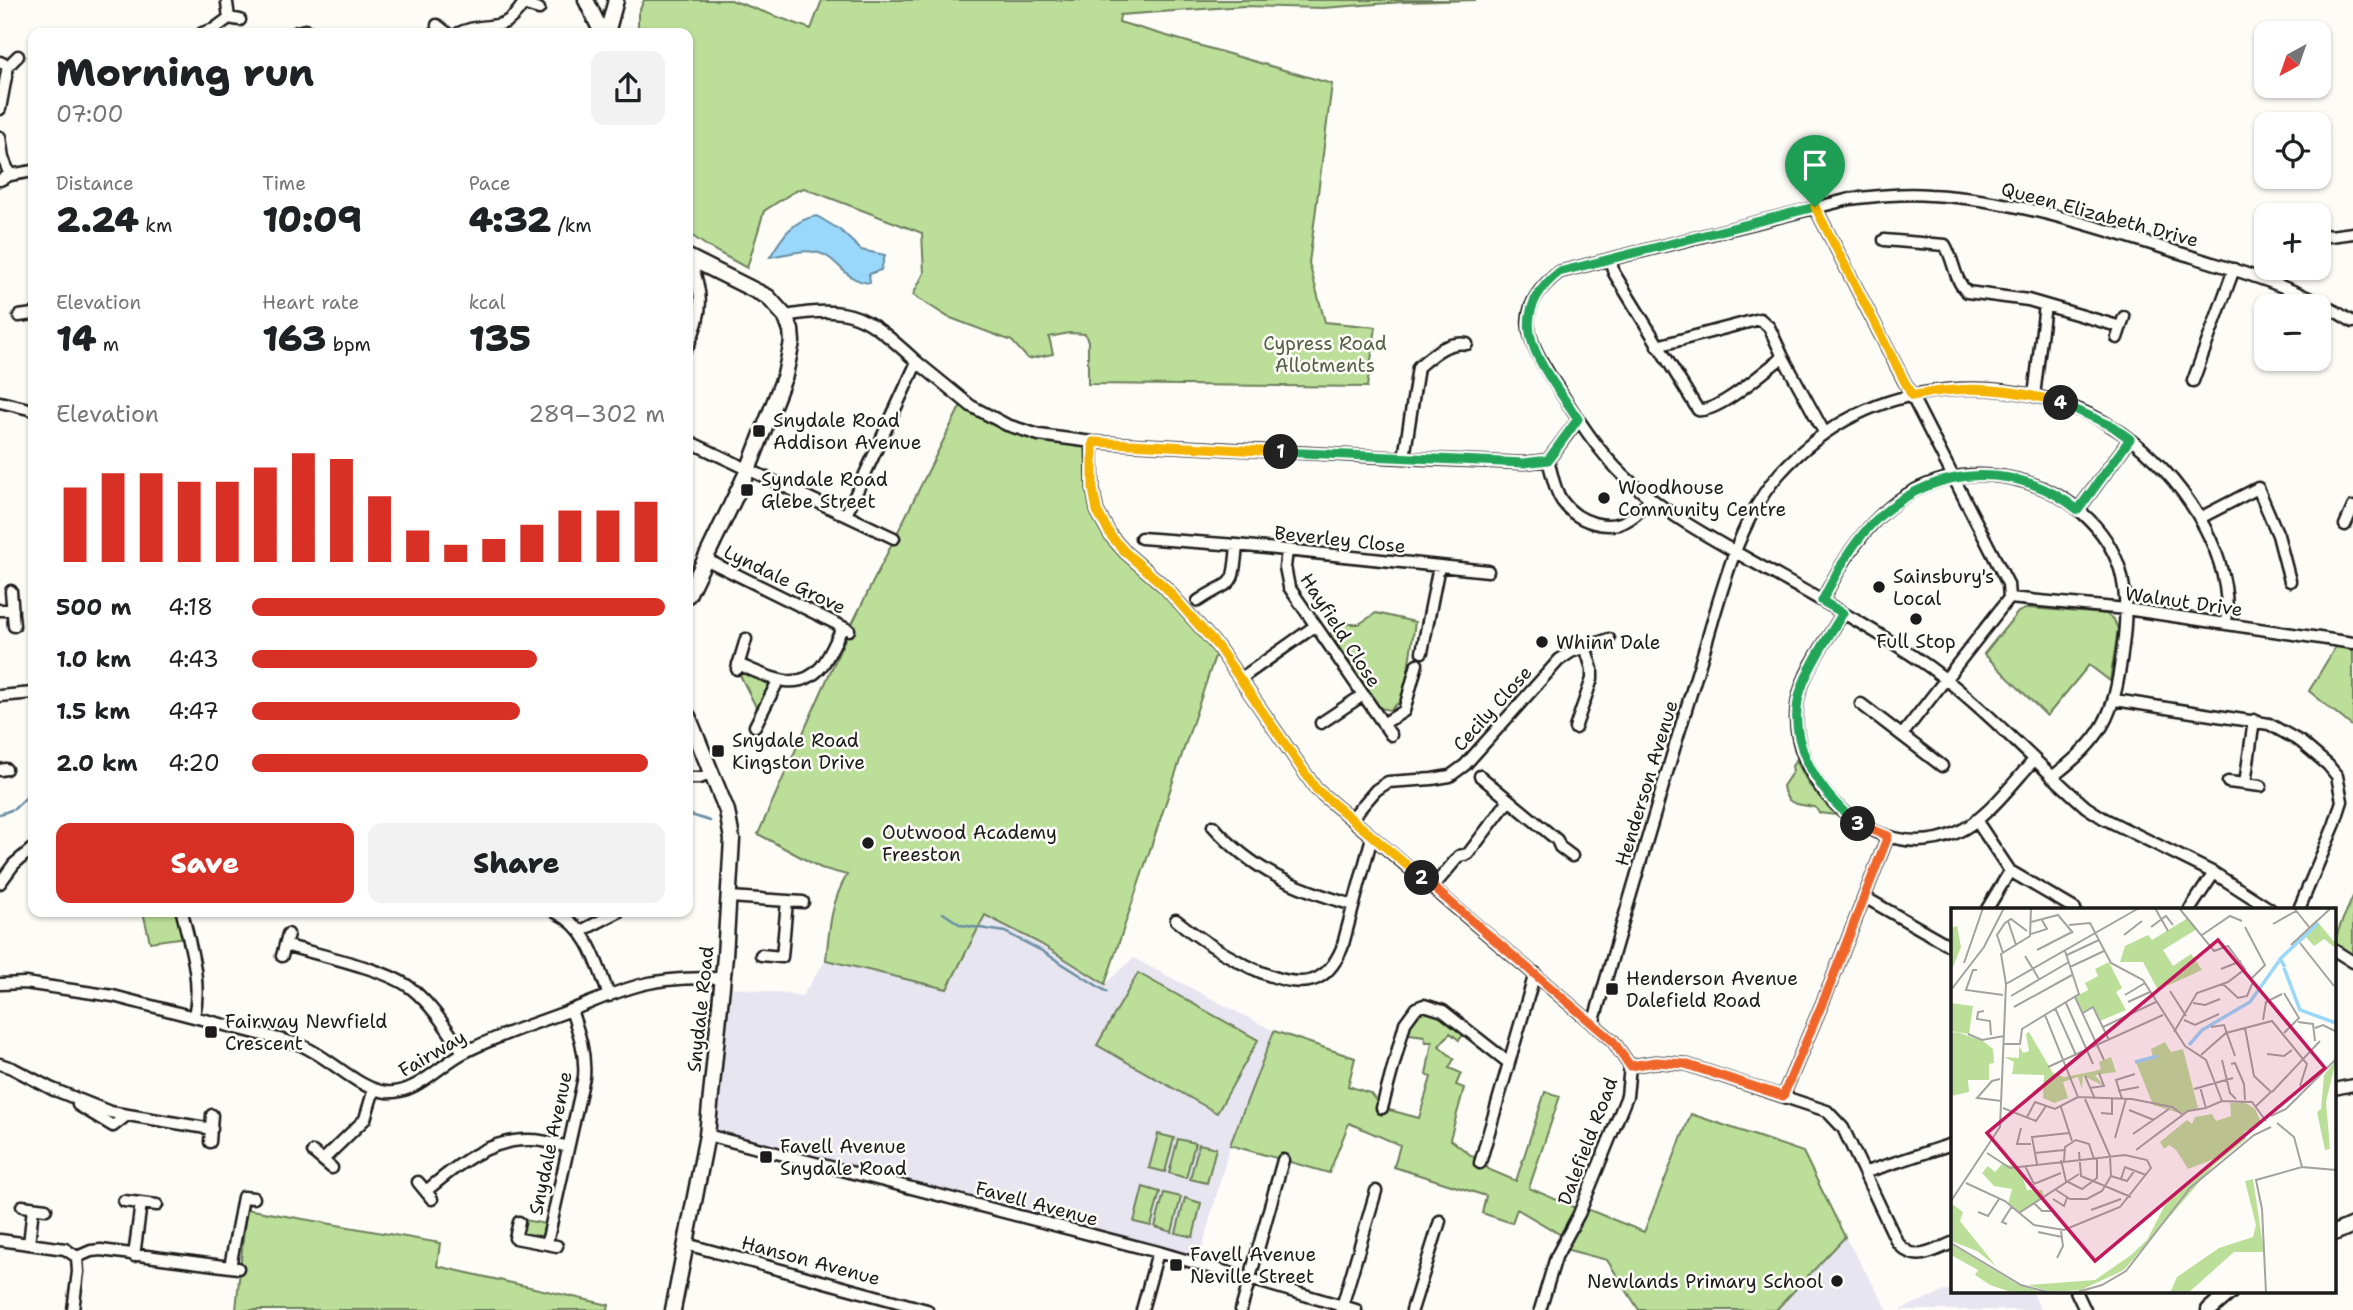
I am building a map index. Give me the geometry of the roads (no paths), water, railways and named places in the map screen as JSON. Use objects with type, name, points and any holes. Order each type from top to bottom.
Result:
[{"type":"street","points":[[586,0],[601,28]]},
{"type":"street","points":[[606,28],[616,0]]},
{"type":"street","points":[[216,28],[234,19],[227,3]]},
{"type":"street","points":[[473,28],[505,24],[523,4],[539,9]]},
{"type":"street","points":[[313,28],[314,20]]},
{"type":"street","points":[[437,25],[441,28]]},
{"type":"street","points":[[0,109],[4,64],[18,56]]},
{"type":"street","points":[[0,137],[3,158],[10,175]]},
{"type":"street","points":[[0,180],[28,172]]},
{"type":"street","name":"Queen Elizabeth Drive","points":[[2268,908],[2214,873],[2086,807],[1945,679],[1843,613],[1702,533],[1650,498],[1611,462],[1578,419],[1532,346],[1529,335],[1530,310],[1540,290],[1559,272],[1850,199],[1885,195],[1930,195],[1974,200],[2058,217],[2234,269],[2290,289],[2353,322]]},
{"type":"street","points":[[1815,207],[2008,584],[2009,598],[1902,735]]},
{"type":"street","points":[[2331,236],[2353,233]]},
{"type":"street","points":[[1884,240],[1944,245],[1952,256],[1962,287],[1967,292],[2017,298],[2122,322],[2117,338]]},
{"type":"street","points":[[1610,259],[1614,273],[1698,410],[1704,411],[1719,405],[1783,356]]},
{"type":"street","points":[[693,260],[768,297],[785,316],[791,330],[792,342],[789,364],[748,470],[693,584]]},
{"type":"street","points":[[693,269],[699,285],[701,307],[693,335]]},
{"type":"street","points":[[2193,382],[2234,269]]},
{"type":"street","points":[[2035,396],[2045,305]]},
{"type":"street","points":[[785,316],[824,310],[855,315],[870,323],[963,401],[1007,425],[1040,435],[1093,442],[1524,463],[1548,460],[1578,419]]},
{"type":"street","points":[[19,316],[28,315]]},
{"type":"street","points":[[1657,346],[1760,319],[1769,327],[1824,432]]},
{"type":"street","points":[[1404,458],[1418,367],[1443,348],[1460,343],[1467,344]]},
{"type":"street","points":[[846,515],[916,362]]},
{"type":"street","name":"Henderson Avenue","points":[[1593,1024],[1735,552],[1760,501],[1778,474],[1824,432],[1882,403],[1935,391],[1979,388],[2035,396],[2087,413],[2130,439],[2160,464],[2176,482],[2200,518],[2221,571],[2227,602],[2226,624]]},
{"type":"street","points":[[0,402],[28,409]]},
{"type":"street","points":[[2078,510],[2130,439]]},
{"type":"street","name":"Dalefield Road","points":[[1093,442],[1093,489],[1097,511],[1111,536],[1171,593],[1218,647],[1316,789],[1613,1041],[1630,1066],[1627,1096],[1579,1214],[1556,1257],[1540,1310]]},
{"type":"street","points":[[693,443],[894,538]]},
{"type":"street","points":[[1548,460],[1561,499],[1571,512],[1585,520],[1616,524],[1630,519],[1650,498]]},
{"type":"street","points":[[1822,601],[1850,552],[1879,517],[1901,499],[1924,486],[1954,478],[1990,475],[2028,482],[2047,489],[2078,510],[2091,522],[2111,550],[2122,579],[2126,625],[2115,700],[2091,742],[2052,777]]},
{"type":"street","points":[[2200,518],[2258,488],[2278,535],[2290,581]]},
{"type":"street","name":"Beverley Close","points":[[1141,538],[1237,545],[1488,571]]},
{"type":"street","points":[[1198,601],[1230,584],[1234,577],[1237,545]]},
{"type":"street","name":"Hayfield Close","points":[[1287,551],[1285,567],[1289,587],[1391,735]]},
{"type":"street","name":"Lyndale Grove","points":[[705,559],[846,628],[821,667],[796,680],[778,681]]},
{"type":"street","points":[[1422,652],[1439,566]]},
{"type":"street","points":[[11,591],[14,626]]},
{"type":"street","name":"Walnut Drive","points":[[2009,598],[2126,610],[2353,643]]},
{"type":"street","points":[[0,610],[13,610]]},
{"type":"street","points":[[1843,613],[1803,685],[1797,718],[1800,745],[1820,785],[1858,824],[1888,836],[1919,840],[1956,833],[1976,820],[2034,760]]},
{"type":"street","points":[[1240,679],[1315,626]]},
{"type":"street","points":[[746,639],[738,666],[778,681],[753,721]]},
{"type":"street","name":"Cecily Close","points":[[1351,819],[1376,790],[1388,782],[1450,776],[1465,765],[1550,669],[1571,652],[1609,639]]},
{"type":"street","points":[[1575,728],[1592,679],[1585,646]]},
{"type":"street","name":"Hayfield Close","points":[[1383,724],[1404,711],[1417,664]]},
{"type":"street","points":[[0,696],[28,693]]},
{"type":"street","points":[[1321,723],[1334,721],[1363,695]]},
{"type":"street","points":[[2115,700],[2254,720],[2276,727],[2301,741],[2328,765],[2337,776],[2342,801],[2299,908]]},
{"type":"street","points":[[1861,704],[1942,766]]},
{"type":"street","points":[[2245,784],[2254,720]]},
{"type":"street","name":"Snydale Road","points":[[673,1310],[707,1135],[730,897],[732,839],[727,811],[693,728]]},
{"type":"street","points":[[693,778],[712,773]]},
{"type":"street","points":[[1480,776],[1557,840],[1560,847],[1572,856]]},
{"type":"street","points":[[2228,782],[2261,786]]},
{"type":"street","points":[[1433,887],[1459,856],[1468,854],[1508,800]]},
{"type":"street","points":[[1976,820],[2010,870],[2073,908]]},
{"type":"street","points":[[1213,826],[1241,855],[1261,869],[1306,891],[1353,905]]},
{"type":"street","points":[[1783,1096],[1866,898],[1888,836]]},
{"type":"street","points":[[1176,919],[1226,955],[1273,976],[1296,983],[1314,980],[1336,962],[1342,948],[1372,837]]},
{"type":"street","points":[[0,883],[14,864],[28,852]]},
{"type":"street","points":[[1988,908],[2010,870]]},
{"type":"street","points":[[2191,908],[2214,873]]},
{"type":"street","points":[[730,897],[803,902]]},
{"type":"street","points":[[1866,898],[1951,946]]},
{"type":"street","points":[[761,955],[782,957],[787,901]]},
{"type":"street","points":[[183,917],[197,992],[194,1016]]},
{"type":"street","points":[[564,917],[581,931],[594,954],[609,996]]},
{"type":"street","points":[[581,931],[608,917]]},
{"type":"street","points":[[282,956],[288,934]]},
{"type":"street","points":[[285,945],[382,973],[404,983],[440,1019],[463,1052]]},
{"type":"street","points":[[2336,951],[2353,962]]},
{"type":"street","points":[[1480,1163],[1535,973]]},
{"type":"street","name":"Fairway","points":[[374,1089],[393,1092],[410,1088],[463,1052],[536,1021],[647,983],[723,978]]},
{"type":"street","points":[[0,984],[25,983],[91,992],[194,1016],[310,1048],[374,1089],[365,1119],[323,1160]]},
{"type":"street","points":[[1382,1108],[1405,1023],[1416,1007],[1424,1005],[1443,1011],[1510,1063]]},
{"type":"street","name":"Snydale Avenue","points":[[519,1222],[515,1238],[552,1245],[568,1147],[584,1077],[582,1042],[571,1010]]},
{"type":"street","points":[[1630,1066],[1656,1062],[1685,1064],[1827,1111],[1837,1119],[1904,1251],[1912,1255],[1922,1255],[1951,1242]]},
{"type":"street","points":[[0,1064],[50,1088],[113,1126],[127,1115],[212,1129]]},
{"type":"street","points":[[2336,1088],[2353,1084]]},
{"type":"street","points":[[209,1142],[212,1115]]},
{"type":"street","name":"Favell Avenue","points":[[707,1135],[1158,1252],[1341,1308],[1356,1310]]},
{"type":"street","points":[[418,1182],[429,1195],[455,1167],[491,1147],[531,1139],[568,1147]]},
{"type":"street","points":[[1866,1172],[1951,1144]]},
{"type":"street","points":[[313,1152],[332,1168]]},
{"type":"street","points":[[1241,1310],[1283,1160]]},
{"type":"street","points":[[1341,1308],[1376,1191]]},
{"type":"street","points":[[77,1257],[101,1250],[234,1268],[243,1197],[254,1198]]},
{"type":"street","points":[[124,1201],[157,1205]]},
{"type":"street","points":[[134,1256],[141,1203]]},
{"type":"street","points":[[22,1206],[46,1209]]},
{"type":"street","points":[[29,1244],[33,1208]]},
{"type":"street","points":[[1412,1310],[1440,1221]]},
{"type":"street","points":[[2336,1232],[2353,1225]]},
{"type":"street","points":[[0,1240],[65,1249],[77,1257]]},
{"type":"street","name":"Hanson Avenue","points":[[686,1244],[927,1310]]},
{"type":"street","points":[[1142,1310],[1158,1252]]},
{"type":"street","points":[[74,1310],[77,1257]]},
{"type":"street","points":[[2076,1292],[2085,1310]]},
{"type":"street","points":[[2209,1310],[2230,1292]]},
{"type":"water","points":[[817,216],[840,230],[861,250],[885,255],[881,270],[869,274],[870,283],[853,278],[819,253],[801,252],[770,257],[794,225]]},
{"type":"waterway","points":[[0,814],[14,809],[28,796]]},
{"type":"waterway","points":[[693,816],[710,821]]},
{"type":"waterway","points":[[943,913],[961,925],[1005,932],[1042,951],[1107,992]]},
{"type":"place","name":"Snydale Road Addison Avenue","points":[[759,431]]},
{"type":"place","name":"Syndale Road Glebe Street","points":[[747,490]]},
{"type":"place","name":"Woodhouse Community Centre","points":[[1604,498]]},
{"type":"place","name":"Sainsbury's Local","points":[[1879,587]]},
{"type":"place","name":"Full Stop","points":[[1916,619]]},
{"type":"place","name":"Whinn Dale","points":[[1542,642]]},
{"type":"place","name":"Snydale Road Kingston Drive","points":[[718,751]]},
{"type":"place","name":"Outwood Academy Freeston","points":[[868,843]]},
{"type":"place","name":"Henderson Avenue Dalefield Road","points":[[1612,989]]},
{"type":"place","name":"Fairway Newfield Crescent","points":[[211,1032]]},
{"type":"place","name":"Favell Avenue Snydale Road","points":[[766,1157]]},
{"type":"place","name":"Favell Avenue Neville Street","points":[[1176,1265]]},
{"type":"place","name":"Newlands Primary School","points":[[1837,1281]]},
{"type":"park label","name":"Cypress Road Allotments","points":[[1325,354]]}]
